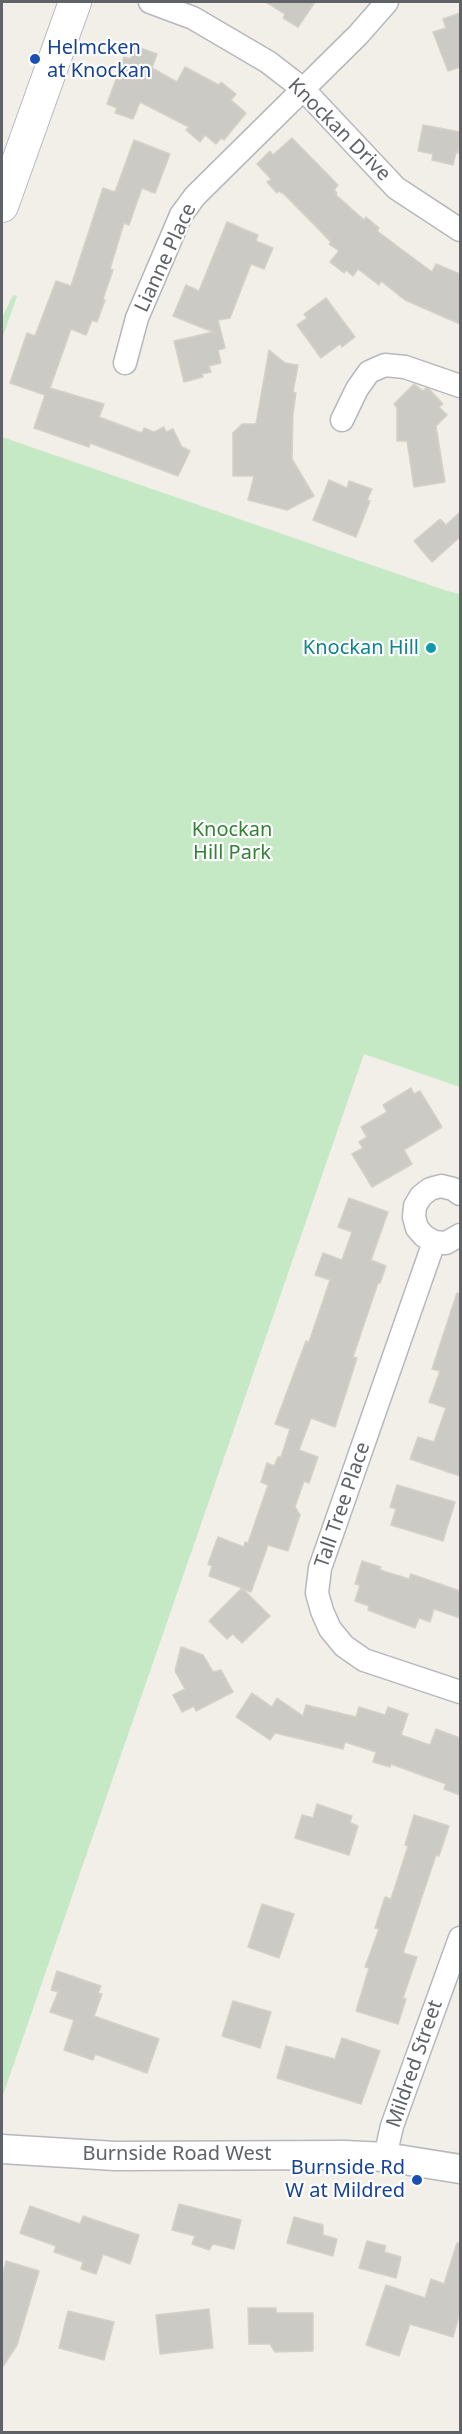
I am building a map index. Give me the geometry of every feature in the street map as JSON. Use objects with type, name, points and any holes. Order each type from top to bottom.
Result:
[{"type":"main road","points":[[2,206],[75,2]]},
{"type":"street","name":"Knockan Drive","points":[[150,2],[193,18],[235,41],[303,89],[396,188],[460,230]]},
{"type":"street","name":"Lianne Place","points":[[125,363],[137,318],[181,215],[195,196],[358,35],[387,2]]},
{"type":"street","points":[[342,420],[357,389],[369,372],[385,365],[405,367],[460,386]]},
{"type":"street","points":[[460,1194],[453,1189],[441,1186],[430,1189],[421,1196],[415,1206],[414,1217],[417,1228],[434,1242],[446,1243],[460,1235]]},
{"type":"street","name":"Tall Tree Place","points":[[434,1242],[320,1568],[317,1593],[321,1611],[330,1629],[344,1646],[364,1660],[460,1692]]},
{"type":"street","name":"Mildred Street","points":[[385,2157],[392,2126],[460,1938]]},
{"type":"street","name":"Burnside Road West","points":[[2,2149],[92,2155],[294,2154],[385,2157],[460,2169]]},
{"type":"green space","points":[[13,295],[17,296],[2,339],[2,318]]},
{"type":"green space","name":"Knockan Hill Park","points":[[2,437],[460,594],[460,1087],[364,1054],[2,2098]]},
{"type":"building","points":[[266,2],[315,2],[298,27],[283,18],[285,14]]},
{"type":"building","points":[[460,13],[460,67],[448,71],[433,32],[446,28],[443,19]]},
{"type":"building","points":[[135,46],[157,54],[152,68],[177,82],[185,67],[219,85],[221,82],[236,94],[231,100],[246,113],[224,140],[221,138],[216,144],[205,135],[200,142],[186,130],[189,127],[140,102],[133,119],[115,113],[117,108],[107,104],[124,57],[130,59]]},
{"type":"building","points":[[423,125],[460,132],[458,153],[456,152],[453,165],[432,160],[433,154],[418,151]]},
{"type":"building","points":[[292,138],[338,185],[334,190],[337,193],[335,194],[364,220],[366,217],[379,228],[377,231],[432,272],[436,264],[460,274],[460,324],[405,300],[381,281],[379,285],[358,269],[353,276],[346,270],[344,273],[330,262],[339,251],[329,244],[331,242],[284,194],[279,191],[277,193],[267,182],[271,179],[257,164],[270,151],[273,155]]},
{"type":"building","points":[[134,140],[170,154],[155,193],[142,188],[129,225],[124,223],[110,269],[113,270],[103,299],[105,300],[97,322],[92,320],[86,335],[71,329],[50,388],[104,404],[99,417],[142,433],[144,428],[154,432],[164,427],[166,432],[173,429],[182,447],[190,451],[178,476],[90,443],[89,447],[34,428],[45,395],[10,383],[27,333],[35,336],[56,281],[71,286],[103,188],[115,192]]},
{"type":"building","points":[[227,222],[258,235],[256,241],[273,248],[264,269],[251,264],[230,318],[218,320],[225,348],[218,350],[221,363],[209,366],[211,372],[202,374],[203,377],[184,382],[174,341],[213,332],[173,316],[186,285],[199,291]]},
{"type":"building","points":[[326,298],[355,337],[342,347],[340,344],[321,358],[297,325],[307,318],[304,314]]},
{"type":"building","points":[[269,350],[285,363],[298,365],[293,392],[296,393],[292,459],[314,496],[287,510],[248,500],[254,476],[233,476],[233,433],[242,424],[256,424]]},
{"type":"building","points":[[414,384],[423,391],[426,388],[429,389],[443,404],[439,407],[447,415],[436,426],[445,482],[414,487],[407,441],[397,441],[397,408],[394,404]]},
{"type":"building","points":[[329,480],[347,488],[349,481],[372,489],[367,500],[370,501],[356,537],[313,520]]},
{"type":"building","points":[[460,512],[460,537],[432,562],[414,541],[440,519],[446,525]]},
{"type":"building","points":[[411,1088],[414,1094],[420,1091],[442,1127],[404,1150],[412,1164],[372,1187],[352,1154],[363,1148],[359,1142],[367,1137],[361,1127],[387,1112],[383,1105]]},
{"type":"building","points":[[349,1198],[388,1212],[371,1260],[386,1266],[353,1357],[357,1358],[335,1427],[311,1418],[299,1450],[318,1457],[309,1483],[304,1481],[295,1507],[300,1515],[288,1551],[268,1545],[251,1592],[243,1589],[270,1616],[242,1643],[233,1634],[227,1639],[209,1621],[242,1588],[209,1576],[212,1566],[208,1564],[218,1537],[244,1547],[245,1542],[248,1543],[268,1485],[261,1482],[267,1463],[274,1466],[278,1457],[281,1457],[290,1429],[275,1424],[306,1341],[309,1342],[330,1280],[315,1275],[323,1253],[342,1260],[352,1232],[338,1227]]},
{"type":"building","points":[[457,1293],[460,1294],[460,1476],[410,1459],[418,1437],[434,1442],[446,1408],[429,1402],[440,1371],[432,1369]]},
{"type":"building","points":[[397,1485],[455,1502],[443,1541],[391,1525],[396,1509],[390,1507]]},
{"type":"building","points":[[362,1561],[381,1567],[380,1570],[409,1579],[411,1574],[460,1591],[460,1618],[434,1609],[430,1622],[419,1618],[415,1628],[368,1610],[369,1606],[355,1601],[360,1585],[355,1584]]},
{"type":"building","points":[[181,1647],[203,1655],[213,1672],[221,1670],[233,1692],[196,1711],[194,1706],[182,1712],[173,1695],[185,1689],[175,1671]]},
{"type":"building","points":[[252,1693],[272,1707],[277,1698],[303,1716],[306,1705],[356,1717],[359,1707],[385,1715],[388,1707],[408,1714],[401,1735],[430,1745],[436,1729],[460,1738],[460,1795],[444,1789],[446,1784],[391,1764],[390,1767],[373,1762],[376,1752],[345,1742],[343,1749],[275,1733],[270,1740],[236,1717]]},
{"type":"building","points":[[317,1804],[352,1816],[350,1823],[358,1826],[349,1855],[295,1838],[302,1815],[313,1818]]},
{"type":"building","points":[[414,1815],[449,1826],[439,1856],[436,1855],[403,1953],[417,1957],[403,1998],[406,1999],[398,2024],[356,2011],[369,1968],[365,1967],[379,1929],[375,1928],[385,1897],[391,1899],[408,1846],[405,1845]]},
{"type":"building","points":[[262,1904],[294,1914],[279,1958],[248,1947]]},
{"type":"building","points":[[57,1971],[101,1986],[98,1993],[102,1994],[94,2016],[159,2039],[147,2073],[95,2054],[93,2060],[64,2050],[74,2020],[50,2012],[58,1992],[51,1990]]},
{"type":"building","points":[[233,2001],[271,2012],[260,2048],[222,2036]]},
{"type":"building","points":[[342,2038],[380,2051],[361,2104],[277,2078],[286,2046],[335,2059]]},
{"type":"building","points":[[179,2204],[241,2220],[234,2249],[213,2244],[209,2250],[192,2244],[195,2236],[172,2230]]},
{"type":"building","points":[[30,2206],[80,2224],[83,2216],[139,2235],[130,2264],[103,2254],[96,2274],[81,2269],[83,2262],[54,2252],[56,2246],[20,2233]]},
{"type":"building","points":[[294,2217],[323,2225],[323,2235],[337,2239],[333,2256],[287,2243]]},
{"type":"building","points":[[367,2241],[386,2246],[384,2252],[401,2257],[396,2278],[359,2268]]},
{"type":"building","points":[[457,2243],[460,2243],[460,2313],[453,2337],[410,2324],[399,2356],[366,2345],[386,2285],[425,2298],[431,2279],[444,2284]]},
{"type":"building","points":[[6,2261],[39,2271],[17,2345],[2,2368],[2,2276]]},
{"type":"building","points":[[248,2308],[276,2308],[276,2313],[313,2313],[313,2351],[275,2352],[270,2344],[249,2344]]},
{"type":"building","points":[[209,2309],[213,2348],[160,2354],[156,2315]]},
{"type":"building","points":[[68,2311],[114,2322],[104,2360],[59,2348]]},
{"type":"place","name":"Helmcken at Knockan","points":[[35,59]]},
{"type":"place","name":"Knockan Hill","points":[[431,648]]},
{"type":"place","name":"Burnside Rd W at Mildred","points":[[417,2180]]}]
